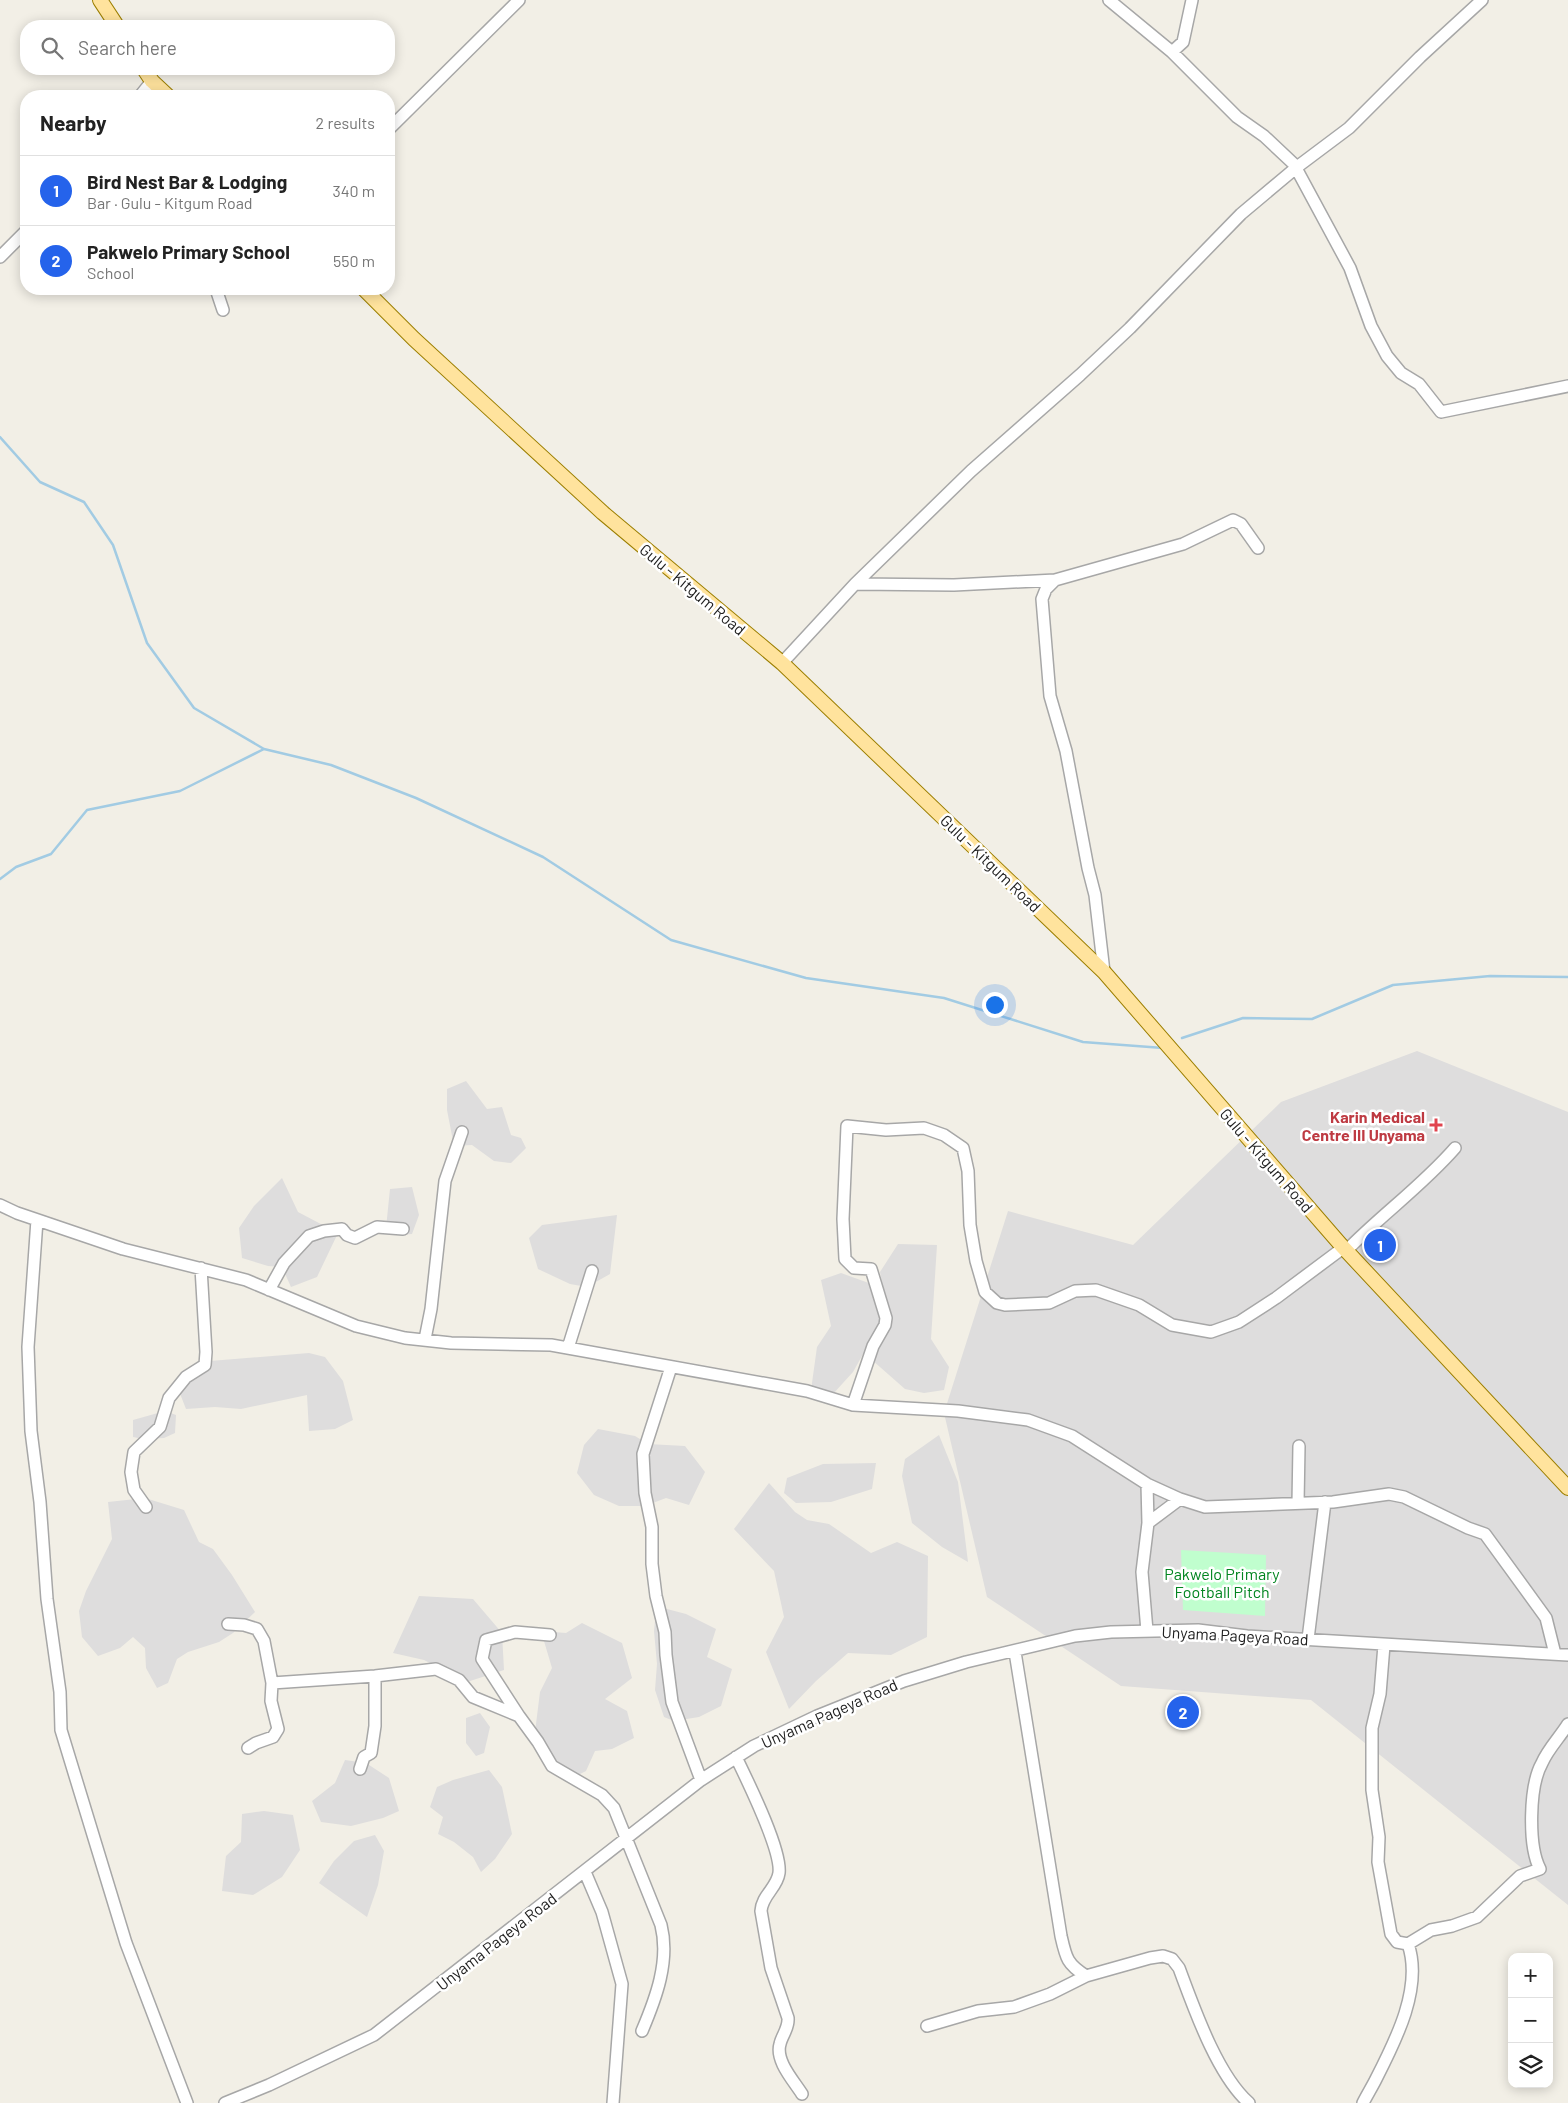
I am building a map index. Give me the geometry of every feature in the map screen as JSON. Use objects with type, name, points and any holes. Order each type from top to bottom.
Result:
[{"type":"main road","points":[[100,0],[113,20]]},
{"type":"main road","points":[[148,75],[162,90]]},
{"type":"main road","name":"Gulu - Kitgum Road","points":[[370,295],[414,339],[603,513],[782,663],[1104,972],[1345,1250],[1568,1488]]},
{"type":"street","points":[[395,123],[519,0]]},
{"type":"street","points":[[1109,0],[1172,52],[1237,117],[1269,140],[1296,168],[1350,268],[1370,326],[1387,356],[1401,372],[1419,384],[1441,412],[1568,386]]},
{"type":"street","points":[[1172,52],[1183,42],[1192,0]]},
{"type":"street","points":[[782,663],[855,584],[971,471],[1080,375],[1130,328],[1241,214],[1296,168],[1349,128],[1420,57],[1482,0]]},
{"type":"street","points":[[145,90],[152,81]]},
{"type":"street","points":[[0,257],[20,237]]},
{"type":"street","points":[[218,295],[223,310]]},
{"type":"street","points":[[855,584],[963,584],[1055,580],[1183,544],[1233,520],[1241,524],[1258,548]]},
{"type":"street","points":[[1055,580],[1046,589],[1042,599],[1048,680],[1066,751],[1088,868],[1095,895],[1104,972]]},
{"type":"street","points":[[853,1405],[873,1346],[885,1325],[886,1318],[871,1269],[854,1268],[845,1259],[843,1220],[847,1126],[886,1130],[924,1128],[944,1135],[963,1148],[968,1171],[970,1225],[976,1261],[985,1292],[996,1303],[1005,1306],[1049,1303],[1075,1291],[1096,1290],[1139,1305],[1172,1325],[1211,1332],[1229,1327],[1246,1317],[1345,1250],[1403,1201],[1455,1148]]},
{"type":"street","points":[[426,1339],[445,1181],[462,1132]]},
{"type":"street","points":[[0,1205],[37,1220],[124,1249],[246,1280],[356,1326],[405,1338],[477,1344],[527,1343],[568,1348],[807,1391],[853,1405],[958,1411],[1028,1420],[1072,1436],[1147,1484],[1180,1499],[1205,1507],[1324,1502],[1395,1495],[1485,1534],[1546,1618],[1555,1654]]},
{"type":"street","points":[[37,1220],[28,1347],[31,1431],[40,1502],[47,1599],[60,1692],[61,1730],[126,1943],[187,2103]]},
{"type":"street","points":[[269,1290],[284,1263],[309,1236],[324,1231],[342,1229],[347,1236],[355,1238],[377,1227],[403,1229]]},
{"type":"street","points":[[146,1507],[134,1490],[131,1472],[134,1452],[160,1427],[169,1398],[174,1391],[186,1377],[205,1365],[206,1352],[201,1268]]},
{"type":"street","points":[[568,1348],[592,1271]]},
{"type":"street","points":[[671,1367],[643,1454],[645,1493],[652,1527],[652,1564],[656,1596],[665,1632],[672,1702],[701,1780]]},
{"type":"street","points":[[1298,1502],[1299,1446]]},
{"type":"street","points":[[1147,1484],[1148,1524],[1142,1572],[1147,1631]]},
{"type":"street","points":[[1148,1524],[1180,1499]]},
{"type":"street","points":[[1308,1639],[1324,1502]]},
{"type":"street","points":[[228,1624],[244,1625],[257,1629],[264,1641],[272,1683],[271,1701],[278,1729],[273,1737],[256,1742],[248,1748]]},
{"type":"street","name":"Unyama Pageya Road","points":[[224,2103],[269,2085],[374,2035],[701,1780],[736,1757],[780,1733],[884,1687],[966,1662],[1015,1652],[1075,1636],[1111,1632],[1198,1630],[1247,1636],[1568,1655]]},
{"type":"street","points":[[550,1636],[515,1632],[486,1640],[482,1659],[552,1766],[602,1794],[614,1808],[661,1926],[664,1942],[659,1989],[642,2031]]},
{"type":"street","points":[[1384,1645],[1380,1694],[1372,1728],[1372,1790],[1379,1837],[1378,1862],[1386,1914],[1391,1934],[1397,1942],[1408,1944],[1431,1930],[1452,1926],[1477,1917],[1520,1876],[1540,1868],[1534,1855],[1532,1812],[1535,1786],[1542,1762],[1568,1724]]},
{"type":"street","points":[[1015,1652],[1066,1959],[1073,1968],[1086,1976]]},
{"type":"street","points":[[272,1683],[375,1676],[436,1669],[459,1680],[473,1697],[519,1716]]},
{"type":"street","points":[[360,1769],[364,1757],[371,1752],[375,1726],[375,1676]]},
{"type":"street","points":[[736,1757],[763,1814],[778,1860],[779,1876],[761,1903],[761,1911],[771,1968],[789,2023],[780,2044],[781,2058],[802,2094]]},
{"type":"street","points":[[585,1872],[602,1912],[622,1984],[613,2103]]},
{"type":"street","points":[[1364,2103],[1386,2059],[1410,1993],[1413,1963],[1408,1944]]},
{"type":"street","points":[[927,2026],[978,2011],[1014,2007],[1050,1994],[1086,1976],[1163,1956],[1172,1959],[1180,1968],[1207,2040],[1232,2085],[1249,2103]]},
{"type":"shaded area","points":[[1417,1051],[1568,1112],[1568,1905],[1311,1700],[1121,1686],[987,1597],[944,1413],[1008,1211],[1133,1245],[1281,1102]]},
{"type":"shaded area","points":[[466,1081],[487,1109],[502,1107],[511,1135],[521,1138],[526,1148],[511,1163],[494,1161],[472,1145],[454,1146],[447,1110],[447,1089]]},
{"type":"shaded area","points":[[282,1178],[298,1212],[338,1233],[317,1277],[291,1287],[282,1267],[268,1266],[242,1258],[239,1228],[254,1206]]},
{"type":"shaded area","points":[[412,1187],[419,1215],[412,1234],[398,1235],[386,1228],[390,1189]]},
{"type":"shaded area","points":[[617,1215],[610,1274],[587,1287],[570,1284],[538,1269],[529,1238],[542,1225]]},
{"type":"shaded area","points":[[898,1244],[937,1245],[931,1339],[949,1367],[944,1390],[924,1393],[905,1389],[872,1360],[890,1323],[880,1272]]},
{"type":"shaded area","points":[[841,1273],[877,1286],[881,1322],[853,1372],[833,1394],[811,1390],[817,1347],[831,1326],[821,1280]]},
{"type":"shaded area","points":[[309,1353],[325,1357],[343,1381],[353,1420],[335,1429],[309,1431],[307,1395],[241,1409],[215,1407],[186,1409],[179,1391],[182,1381],[210,1361]]},
{"type":"shaded area","points":[[165,1411],[176,1415],[175,1433],[164,1438],[143,1439],[133,1437],[133,1420]]},
{"type":"shaded area","points":[[598,1429],[635,1436],[648,1444],[685,1446],[705,1472],[689,1505],[666,1498],[645,1506],[619,1506],[594,1495],[577,1473],[584,1445]]},
{"type":"shaded area","points":[[939,1435],[958,1482],[968,1562],[942,1547],[912,1523],[902,1476],[905,1459]]},
{"type":"shaded area","points":[[876,1463],[872,1489],[831,1502],[796,1503],[784,1493],[787,1478],[823,1464]]},
{"type":"shaded area","points":[[769,1483],[795,1512],[807,1520],[829,1524],[871,1553],[897,1542],[928,1556],[927,1637],[891,1655],[848,1653],[816,1681],[789,1709],[766,1652],[784,1617],[774,1571],[734,1529]]},
{"type":"shaded area","points":[[145,1498],[184,1510],[199,1542],[213,1549],[255,1612],[233,1633],[219,1642],[188,1652],[177,1659],[168,1683],[157,1688],[146,1668],[145,1648],[133,1637],[120,1648],[98,1656],[82,1637],[79,1611],[86,1591],[112,1539],[108,1502]]},
{"type":"shaded area","points":[[419,1596],[473,1599],[502,1633],[504,1670],[467,1682],[424,1660],[393,1653]]},
{"type":"shaded area","points":[[667,1609],[686,1614],[716,1629],[707,1657],[732,1669],[721,1706],[699,1717],[674,1721],[664,1717],[655,1690],[657,1664],[654,1631],[656,1611]]},
{"type":"shaded area","points":[[582,1623],[622,1643],[632,1678],[605,1699],[627,1711],[634,1738],[612,1749],[595,1751],[586,1771],[574,1777],[552,1756],[535,1732],[540,1692],[552,1668],[541,1631],[566,1633]]},
{"type":"shaded area","points":[[480,1713],[490,1727],[484,1753],[476,1756],[466,1743],[466,1718]]},
{"type":"shaded area","points":[[345,1760],[366,1763],[389,1778],[399,1811],[383,1818],[351,1826],[321,1822],[312,1801],[335,1783]]},
{"type":"shaded area","points":[[489,1770],[502,1787],[512,1834],[495,1859],[481,1872],[473,1857],[454,1842],[438,1834],[443,1817],[430,1807],[437,1787],[453,1780]]},
{"type":"shaded area","points":[[264,1811],[293,1815],[300,1850],[282,1877],[253,1895],[222,1891],[226,1856],[241,1842],[242,1814]]},
{"type":"shaded area","points":[[375,1835],[384,1851],[378,1885],[367,1917],[319,1883],[334,1861],[354,1841]]},
{"type":"green space","name":"Pakwelo Primary Football Pitch","points":[[1181,1550],[1266,1555],[1265,1616],[1183,1610]]},
{"type":"waterway","points":[[0,437],[40,482],[84,502],[113,545],[147,643],[194,708],[264,749]]},
{"type":"waterway","points":[[0,879],[16,867],[51,854],[87,810],[180,791],[264,749],[331,765],[416,798],[543,857],[671,940],[806,978],[944,998],[1083,1042],[1163,1048]]},
{"type":"waterway","points":[[1182,1038],[1243,1018],[1312,1019],[1393,985],[1490,976],[1568,977]]},
{"type":"place","name":"Karin Medical Centre III Unyama","points":[[1436,1125]]},
{"type":"place","name":"Bird Nest Bar & Lodging","points":[[1380,1245]]},
{"type":"place","name":"Pakwelo Primary School","points":[[1183,1712]]}]
